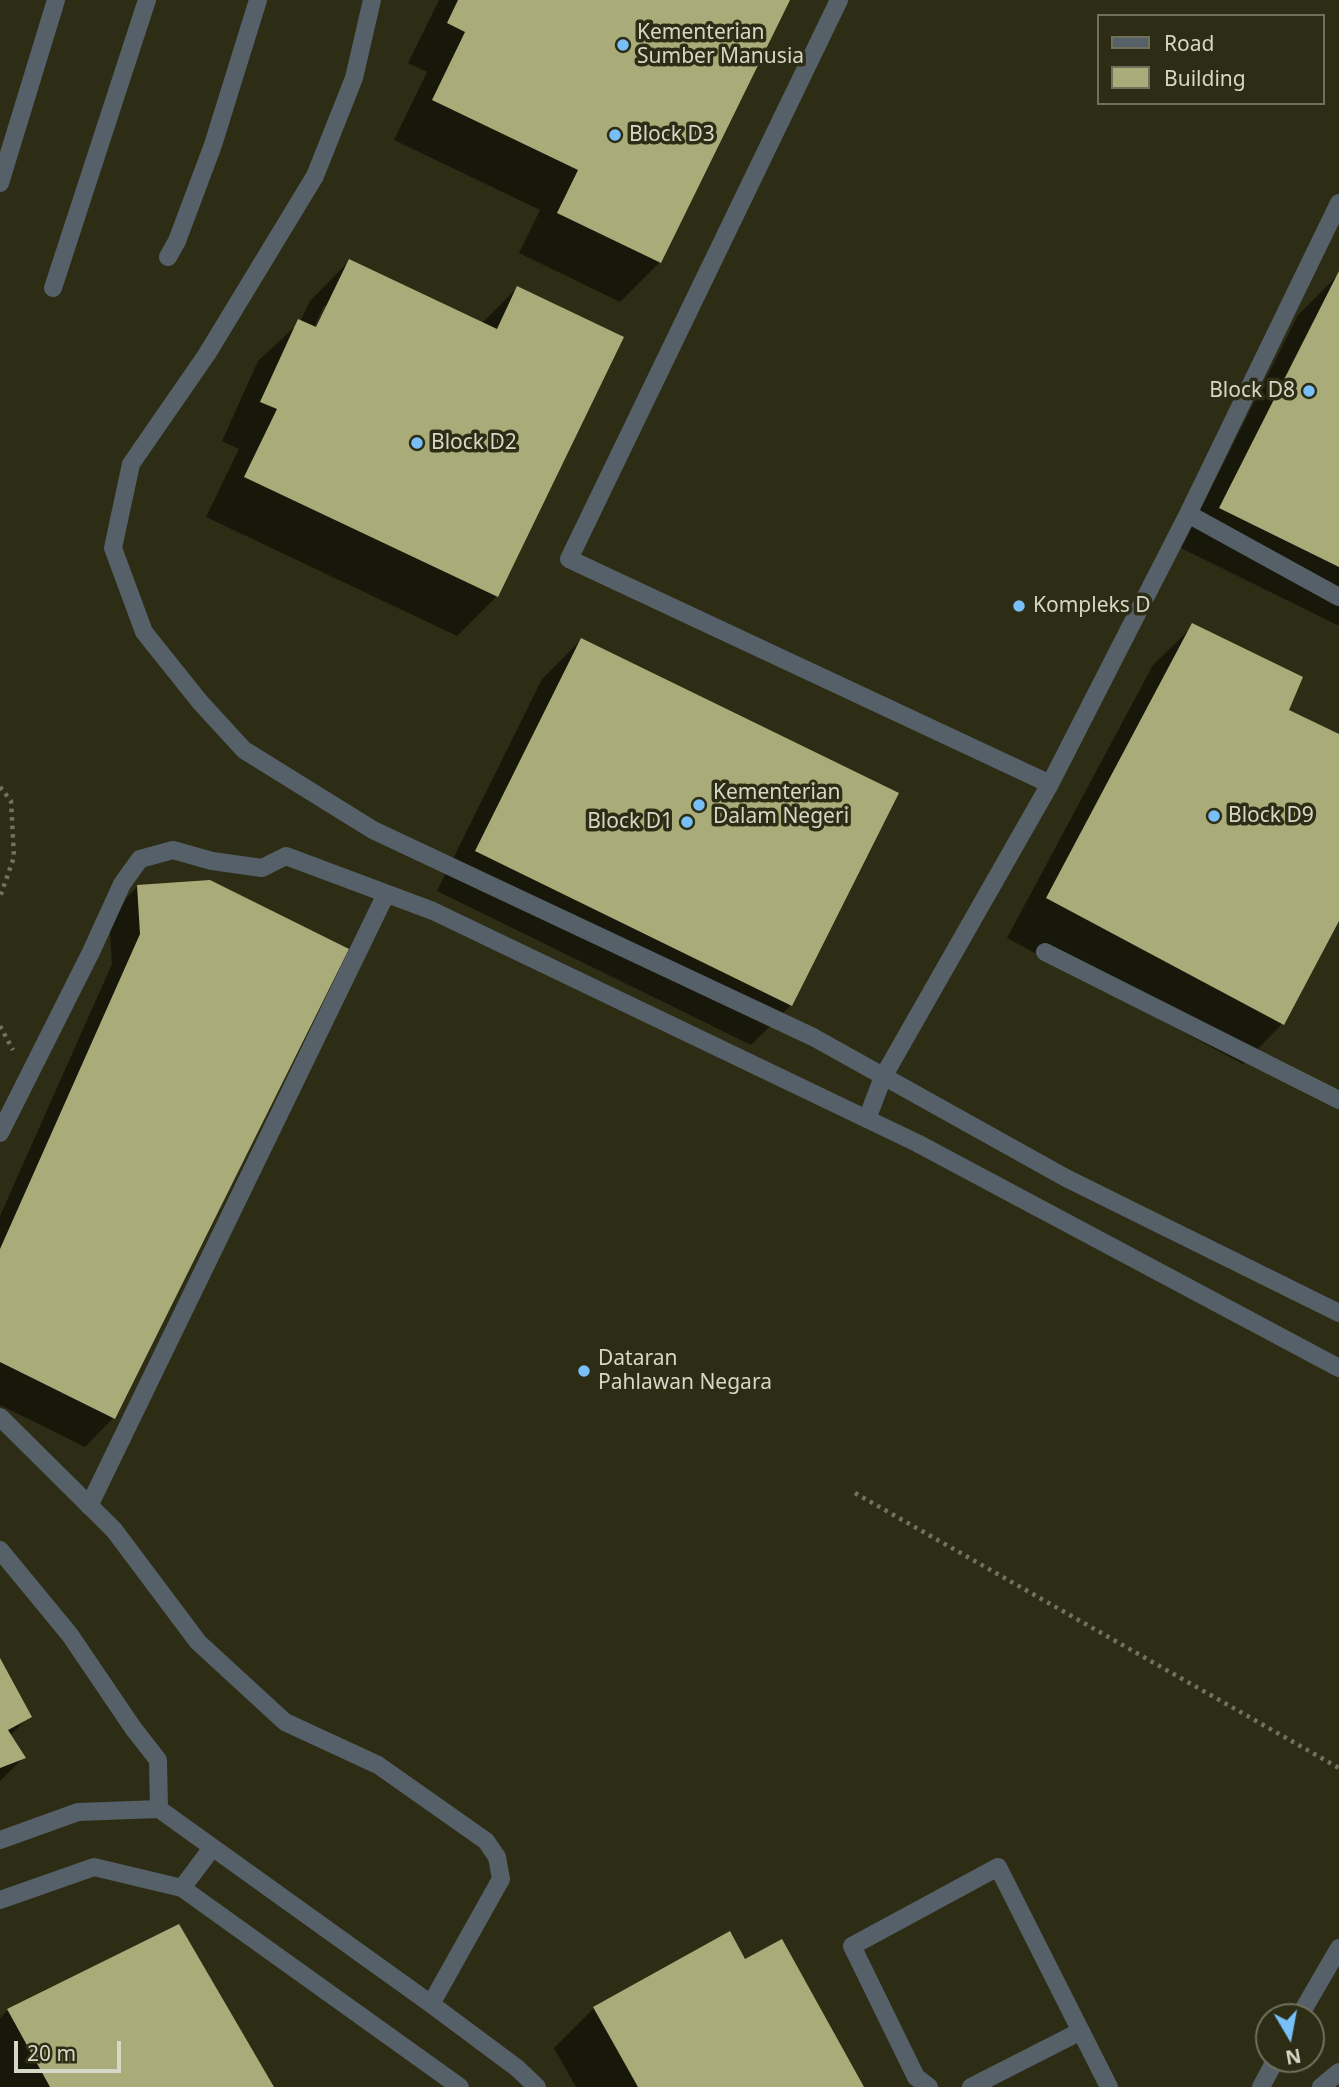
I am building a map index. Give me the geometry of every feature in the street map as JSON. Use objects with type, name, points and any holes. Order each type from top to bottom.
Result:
[{"type":"lane","points":[[0,183],[56,0]]},
{"type":"lane","points":[[53,288],[147,0]]},
{"type":"lane","points":[[168,257],[177,241],[213,145],[258,0]]},
{"type":"lane","points":[[372,0],[354,78],[315,176],[207,354],[131,464],[113,548],[144,632],[200,702],[244,750],[373,830],[813,1037],[1066,1178],[1339,1313]]},
{"type":"lane","points":[[839,0],[569,559],[1050,784]]},
{"type":"lane","points":[[867,1119],[883,1077],[1050,784],[1334,226],[1339,203]]},
{"type":"lane","points":[[1188,514],[1339,597]]},
{"type":"lane","points":[[0,1133],[122,884],[140,859],[173,850],[212,861],[262,868],[286,856],[433,911],[867,1119],[942,1156],[1339,1368]]},
{"type":"lane","points":[[89,1506],[386,894]]},
{"type":"lane","points":[[1045,952],[1339,1100]]},
{"type":"lane","points":[[0,1418],[114,1530],[198,1642],[285,1722],[378,1765],[486,1841],[497,1857],[501,1879],[431,2004]]},
{"type":"lane","points":[[0,1550],[70,1635],[158,1760],[159,1809]]},
{"type":"lane","points":[[0,1840],[78,1812],[159,1809],[431,2004],[517,2068],[537,2087]]},
{"type":"lane","points":[[182,1888],[212,1848]]},
{"type":"lane","points":[[0,1900],[94,1867],[182,1888],[460,2087]]},
{"type":"lane","points":[[929,2087],[916,2077],[852,1946],[998,1867],[1109,2087]]},
{"type":"lane","points":[[1307,2003],[1339,1948]]},
{"type":"lane","points":[[971,2087],[1081,2031]]},
{"type":"lane","points":[[1321,2087],[1339,2073]]},
{"type":"path","points":[[0,788],[11,801],[15,857],[0,897]]},
{"type":"path","points":[[855,1493],[1339,1768]]},
{"type":"building","name":"Block D3","points":[[458,0],[790,0],[661,263],[557,213],[578,170],[432,100],[465,32],[447,23]]},
{"type":"building","name":"Block D2","points":[[349,259],[497,329],[517,286],[624,337],[498,597],[244,477],[277,409],[260,402],[298,319],[316,327]]},
{"type":"building","name":"Block D8","points":[[1339,271],[1339,567],[1219,508]]},
{"type":"building","name":"Block D9","points":[[1192,623],[1303,677],[1289,710],[1339,734],[1339,921],[1284,1025],[1046,898]]},
{"type":"building","name":"Block D1","points":[[581,638],[899,793],[792,1006],[475,851]]},
{"type":"building","points":[[210,880],[349,949],[115,1419],[0,1362],[0,1249],[140,934],[137,885]]},
{"type":"building","points":[[0,1658],[32,1717],[8,1730],[26,1758],[0,1768]]},
{"type":"building","points":[[179,1924],[274,2087],[50,2087],[7,2009]]},
{"type":"building","points":[[730,1931],[745,1959],[782,1939],[864,2087],[638,2087],[593,2007]]},
{"type":"place","name":"Kementerian Sumber Manusia","points":[[623,45]]},
{"type":"place","name":"Block D3","points":[[615,135]]},
{"type":"place","name":"Block D8","points":[[1309,391]]},
{"type":"place","name":"Block D2","points":[[417,443]]},
{"type":"place","name":"Kompleks D","points":[[1019,606]]},
{"type":"place","name":"Kementerian Dalam Negeri","points":[[699,805]]},
{"type":"place","name":"Block D9","points":[[1214,816]]},
{"type":"place","name":"Block D1","points":[[687,822]]},
{"type":"place","name":"Dataran Pahlawan Negara","points":[[584,1371]]}]
